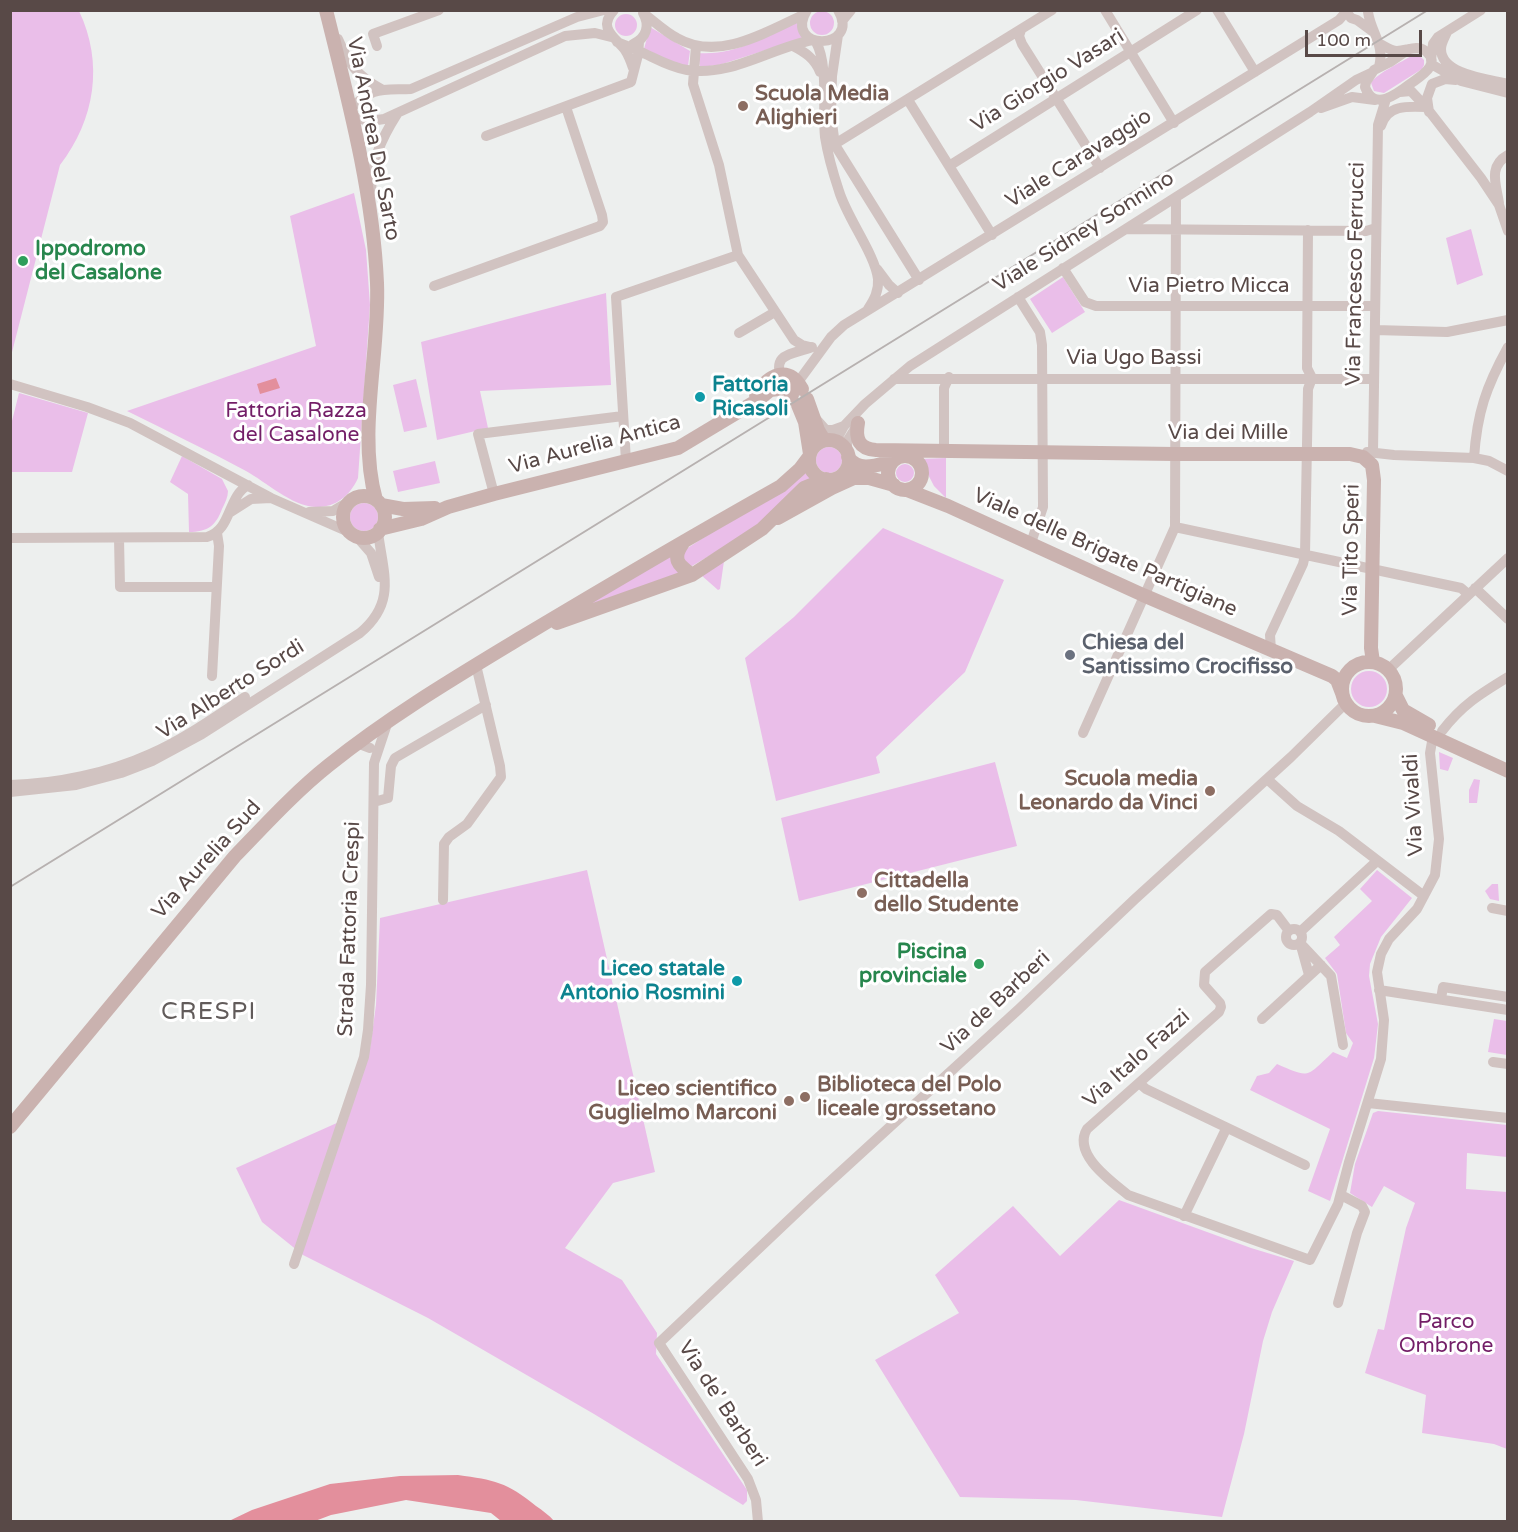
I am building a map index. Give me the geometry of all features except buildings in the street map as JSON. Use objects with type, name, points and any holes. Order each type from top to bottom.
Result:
[{"type":"main road","name":"Via Andrea Del Sarto","points":[[327,12],[370,213],[377,282],[378,318],[369,456],[364,480],[351,500]]},
{"type":"main road","points":[[780,375],[788,375],[797,393],[805,422],[811,470],[818,476],[831,479]]},
{"type":"main road","name":"Via Aurelia Antica","points":[[747,407],[766,382],[780,375]]},
{"type":"main road","name":"Via Aurelia Antica","points":[[354,535],[371,537],[379,531],[421,519],[448,507],[678,448],[747,407],[770,390],[797,393]]},
{"type":"main road","points":[[797,393],[813,413],[818,430],[829,440],[839,443],[852,462],[861,466],[875,466],[893,461],[900,456],[913,458],[921,467],[922,475],[931,490],[945,505]]},
{"type":"main road","points":[[851,425],[860,444],[868,449],[943,451]]},
{"type":"main road","points":[[524,636],[781,486],[801,469],[817,444],[829,440]]},
{"type":"main road","name":"Via dei Mille","points":[[913,458],[943,451],[1350,454]]},
{"type":"main road","points":[[771,521],[797,494],[811,484],[831,479],[846,469],[847,454]]},
{"type":"main road","name":"Via Tito Speri","points":[[1350,454],[1363,457],[1372,465],[1374,480],[1371,648],[1373,662]]},
{"type":"main road","name":"Via Andrea Del Sarto","points":[[369,456],[379,502]]},
{"type":"main road","points":[[893,461],[888,471],[889,476],[900,487],[917,485],[922,475]]},
{"type":"main road","points":[[524,636],[692,575],[738,546],[771,521],[854,478]]},
{"type":"main road","name":"Viale delle Brigate Partigiane","points":[[831,479],[869,478],[900,487],[945,505],[1143,595],[1332,676],[1337,680],[1344,698]]},
{"type":"main road","name":"Via Aurelia Antica","points":[[351,500],[364,496],[379,502],[415,510],[448,507]]},
{"type":"main road","points":[[351,500],[344,511],[343,520],[354,535]]},
{"type":"main road","points":[[379,502],[385,517],[379,531]]},
{"type":"main road","points":[[682,543],[676,555],[677,561],[692,575]]},
{"type":"main road","name":"Via Aurelia Sud","points":[[10,1126],[235,856],[311,780],[369,742],[389,720],[524,636]]},
{"type":"main road","points":[[1508,760],[1437,734],[1402,723],[1375,716],[1362,716],[1350,708],[1344,698],[1344,679],[1347,673],[1359,664],[1373,662],[1389,670],[1396,685],[1396,696],[1406,713],[1437,734],[1508,771]]},
{"type":"main road","points":[[1375,716],[1386,711],[1396,696]]},
{"type":"street","points":[[377,46],[373,34],[439,10]]},
{"type":"street","points":[[604,10],[580,14],[411,90],[381,89],[370,92],[350,114],[371,121],[384,119],[565,36],[595,33],[618,42],[638,46],[664,63],[693,71],[724,68],[793,46],[814,41],[828,42],[838,35]]},
{"type":"street","points":[[614,10],[607,26],[628,56],[633,68]]},
{"type":"street","points":[[851,10],[840,16],[832,76],[831,147],[919,280]]},
{"type":"street","points":[[831,147],[1052,10]]},
{"type":"street","points":[[1105,10],[1174,123]]},
{"type":"street","name":"Via Giorgio Vasari","points":[[949,166],[1197,10]]},
{"type":"street","points":[[1217,10],[1255,72]]},
{"type":"street","points":[[1481,10],[1438,37],[1433,44],[1431,62],[1427,72],[1400,92],[1382,100],[1370,96],[1365,87],[1381,55],[1380,44],[1397,51],[1423,49],[1431,62],[1445,73],[1508,84]]},
{"type":"street","name":"Viale Caravaggio","points":[[797,393],[831,337],[844,325],[1339,20],[1345,11],[1351,18],[1372,31]]},
{"type":"street","name":"Viale Caravaggio","points":[[1356,20],[1364,17],[1368,11]]},
{"type":"street","name":"Viale Caravaggio","points":[[1368,11],[1372,31],[1380,44]]},
{"type":"street","points":[[327,12],[344,54],[354,70],[365,81],[381,89]]},
{"type":"street","points":[[486,136],[631,81],[638,46],[646,32],[647,25],[642,12]]},
{"type":"street","points":[[642,12],[676,38],[696,46],[712,48],[734,44],[783,25],[806,12]]},
{"type":"street","points":[[806,12],[802,26],[804,32],[814,41],[822,58],[823,112],[840,195],[873,263],[878,279],[878,290],[866,312]]},
{"type":"street","points":[[1021,30],[1019,36],[1022,44],[1100,168]]},
{"type":"street","points":[[1447,32],[1442,43],[1443,57],[1452,69],[1462,77],[1508,93]]},
{"type":"street","points":[[696,46],[693,71],[694,89],[719,165],[738,255],[788,332],[797,343],[810,347]]},
{"type":"street","points":[[793,46],[803,51],[816,63],[823,79]]},
{"type":"street","name":"Viale Sidney Sonnino","points":[[829,440],[840,435],[851,425],[882,389],[946,342],[1310,112],[1356,80],[1409,49]]},
{"type":"street","points":[[1428,109],[1427,98],[1432,84],[1445,79],[1462,77]]},
{"type":"street","points":[[1400,92],[1411,91],[1428,109],[1499,205]]},
{"type":"street","name":"Viale Sidney Sonnino","points":[[1310,112],[1352,97],[1382,100]]},
{"type":"street","points":[[908,100],[992,235]]},
{"type":"street","name":"Via Francesco Ferrucci","points":[[1373,452],[1378,138],[1382,100]]},
{"type":"street","points":[[434,286],[600,226],[603,222],[566,106]]},
{"type":"street","points":[[1378,138],[1382,122],[1392,110],[1412,106],[1428,109]]},
{"type":"street","points":[[370,213],[373,162],[398,113]]},
{"type":"street","points":[[1507,231],[1499,205],[1496,165],[1500,159],[1508,155]]},
{"type":"street","points":[[1083,733],[1175,527],[1176,197]]},
{"type":"street","points":[[1126,229],[1366,231],[1376,228]]},
{"type":"street","points":[[1271,650],[1270,635],[1305,555],[1308,389],[1312,378],[1307,368],[1308,230]]},
{"type":"street","points":[[626,461],[616,297],[738,255]]},
{"type":"street","points":[[873,263],[898,293]]},
{"type":"street","name":"Via Pietro Micca","points":[[1063,268],[1085,302],[1096,306],[1375,306]]},
{"type":"street","points":[[1018,297],[1040,332],[1042,345],[1043,507],[1031,543]]},
{"type":"street","points":[[739,333],[775,312]]},
{"type":"street","points":[[1375,330],[1447,332],[1508,320]]},
{"type":"street","points":[[780,375],[778,364],[787,354],[788,332]]},
{"type":"street","name":"Viale Caravaggio","points":[[787,354],[831,337]]},
{"type":"street","points":[[1474,458],[1477,421],[1485,392],[1508,347]]},
{"type":"street","points":[[943,451],[944,388],[949,377]]},
{"type":"street","name":"Via Ugo Bassi","points":[[894,379],[949,377],[1374,379]]},
{"type":"street","name":"Via Aurelia Antica","points":[[10,384],[87,407],[130,423],[271,498],[354,535]]},
{"type":"street","points":[[813,413],[826,430],[851,425]]},
{"type":"street","points":[[494,494],[478,434],[623,416]]},
{"type":"street","name":"Viale Sidney Sonnino","points":[[847,454],[851,425]]},
{"type":"street","name":"Via dei Mille","points":[[1350,454],[1373,452],[1388,455],[1474,458],[1489,461],[1508,471]]},
{"type":"street","points":[[1489,461],[1508,461]]},
{"type":"street","points":[[233,477],[240,499]]},
{"type":"street","points":[[10,538],[204,538],[217,533],[248,485]]},
{"type":"street","points":[[240,499],[271,498]]},
{"type":"street","name":"Via Aurelia Antica","points":[[299,511],[326,512],[351,500]]},
{"type":"street","points":[[1175,527],[1472,591],[1508,619]]},
{"type":"street","name":"Via Alberto Sordi","points":[[10,792],[76,785],[121,773],[152,761],[202,734],[360,633],[376,616],[385,596],[386,580],[379,531]]},
{"type":"street","points":[[212,676],[219,546],[217,533]]},
{"type":"street","name":"Via Alberto Sordi","points":[[10,785],[74,777],[150,754],[198,727],[356,627],[371,613],[380,587],[371,553],[354,535]]},
{"type":"street","points":[[119,538],[120,586],[215,587]]},
{"type":"street","points":[[1389,670],[1508,558]]},
{"type":"street","points":[[443,900],[444,844],[449,837],[467,824],[501,777],[476,665]]},
{"type":"street","points":[[1437,734],[1467,703],[1508,677]]},
{"type":"street","name":"Via de Barberi","points":[[659,1343],[794,1215],[1019,1009],[1133,896],[1267,779],[1334,716],[1344,698]]},
{"type":"street","points":[[374,802],[388,798],[391,766],[395,758],[480,706],[486,705]]},
{"type":"street","name":"Via Vivaldi","points":[[1310,1260],[1334,1214],[1341,1195],[1351,1154],[1381,1059],[1384,1020],[1379,990],[1378,962],[1384,948],[1417,909],[1435,875],[1438,839],[1430,753],[1437,734]]},
{"type":"street","name":"Strada Fattoria Crespi","points":[[294,1264],[354,1089],[367,1043],[371,974],[374,802],[374,763],[369,742]]},
{"type":"street","points":[[1267,779],[1297,806],[1339,831],[1424,896]]},
{"type":"street","points":[[1297,935],[1377,861]]},
{"type":"street","points":[[1492,908],[1508,910]]},
{"type":"street","name":"Via Italo Fazzi","points":[[1297,935],[1279,916],[1271,914],[1206,972],[1204,985],[1220,1003],[1220,1010],[1087,1130],[1082,1139],[1084,1150],[1107,1178],[1128,1195],[1310,1260]]},
{"type":"street","points":[[1297,935],[1330,976],[1343,1045]]},
{"type":"street","points":[[1297,935],[1309,975]]},
{"type":"street","points":[[1262,1019],[1321,965]]},
{"type":"street","points":[[1441,999],[1443,987],[1508,997]]},
{"type":"street","points":[[1379,990],[1508,1010]]},
{"type":"street","points":[[1493,1062],[1508,1064]]},
{"type":"street","points":[[1139,1083],[1146,1089],[1305,1165]]},
{"type":"street","points":[[1368,1103],[1508,1118]]},
{"type":"street","points":[[1185,1216],[1227,1129]]},
{"type":"street","points":[[1338,1303],[1365,1212],[1362,1206],[1341,1195]]},
{"type":"street","name":"Via de' Barberi","points":[[659,1343],[748,1479],[756,1500],[758,1521]]},
{"type":"green space","name":"Ippodromo del Casalone","points":[[11,10],[79,11],[92,51],[93,71],[88,110],[72,148],[60,165],[11,356]]},
{"type":"green space","points":[[822,11],[827,12],[833,18],[833,28],[827,34],[822,35],[817,34],[811,28],[810,23],[811,18],[817,12]]},
{"type":"green space","points":[[626,14],[634,17],[637,25],[634,33],[626,36],[618,33],[615,25],[618,17]]},
{"type":"green space","points":[[798,20],[804,38],[719,65],[700,67],[698,53],[738,48]]},
{"type":"green space","points":[[650,27],[690,51],[688,66],[670,62],[644,49]]},
{"type":"green space","points":[[1413,55],[1419,55],[1424,60],[1422,69],[1384,93],[1374,91],[1371,83],[1374,79]]},
{"type":"green space","name":"Fattoria Razza del Casalone","points":[[354,193],[366,250],[370,305],[358,478],[341,500],[322,507],[306,506],[288,498],[246,471],[127,411],[316,346],[290,216]]},
{"type":"green space","points":[[1471,229],[1483,275],[1457,285],[1446,238]]},
{"type":"green space","points":[[1063,277],[1085,312],[1052,333],[1030,299]]},
{"type":"green space","points":[[606,293],[611,385],[480,391],[488,428],[437,440],[421,342]]},
{"type":"green space","points":[[416,379],[427,427],[404,432],[393,385]]},
{"type":"green space","points":[[19,393],[88,413],[72,472],[11,472],[11,425]]},
{"type":"green space","points":[[829,447],[838,451],[842,460],[838,469],[829,473],[820,469],[816,460],[820,451]]},
{"type":"green space","points":[[182,456],[222,479],[228,491],[217,520],[210,527],[201,531],[189,532],[188,494],[170,482]]},
{"type":"green space","points":[[946,458],[946,498],[934,486],[920,459]]},
{"type":"green space","points":[[435,461],[440,483],[398,492],[393,471]]},
{"type":"green space","points":[[905,464],[911,467],[914,473],[911,479],[905,482],[899,479],[896,473],[899,467]]},
{"type":"green space","points":[[805,472],[813,480],[746,534],[692,566],[680,558],[683,551]]},
{"type":"green space","points":[[364,503],[374,507],[378,517],[374,527],[364,531],[354,527],[350,517],[354,507]]},
{"type":"green space","points":[[883,528],[1004,580],[965,672],[876,757],[880,773],[776,801],[745,658],[794,617]]},
{"type":"green space","points":[[671,553],[683,574],[572,614]]},
{"type":"green space","points":[[724,561],[720,589],[718,590],[701,575]]},
{"type":"green space","points":[[1369,671],[1382,676],[1387,689],[1382,702],[1369,707],[1356,702],[1351,689],[1356,676]]},
{"type":"green space","points":[[1439,752],[1453,758],[1448,771],[1440,769]]},
{"type":"green space","points":[[995,762],[1017,846],[799,901],[781,818]]},
{"type":"green space","points":[[1474,779],[1480,780],[1477,803],[1469,803],[1469,790]]},
{"type":"green space","points":[[587,870],[655,1172],[613,1183],[565,1248],[622,1280],[657,1333],[656,1354],[747,1490],[747,1501],[743,1505],[594,1414],[428,1318],[303,1255],[262,1222],[236,1168],[348,1118],[370,1048],[376,1005],[380,918]]},
{"type":"green space","points":[[1377,870],[1412,898],[1381,937],[1370,964],[1369,976],[1378,1024],[1374,1058],[1330,1201],[1308,1191],[1330,1129],[1250,1090],[1257,1076],[1269,1073],[1277,1064],[1296,1072],[1308,1073],[1318,1067],[1333,1052],[1347,1058],[1353,1043],[1346,1033],[1337,974],[1325,958],[1340,945],[1334,937],[1372,901],[1360,889]]},
{"type":"green space","points":[[1492,884],[1498,884],[1499,901],[1490,899],[1485,891]]},
{"type":"green space","points":[[1494,1019],[1507,1021],[1507,1055],[1488,1052]]},
{"type":"green space","name":"Parco Ombrone","points":[[1378,1111],[1507,1125],[1507,1157],[1467,1153],[1466,1189],[1507,1192],[1507,1449],[1494,1444],[1422,1433],[1426,1395],[1365,1373],[1378,1329],[1384,1330],[1406,1228],[1415,1203],[1384,1186],[1372,1207],[1350,1193],[1355,1164],[1373,1113]]},
{"type":"green space","points":[[1119,1200],[1251,1248],[1294,1261],[1272,1312],[1263,1341],[1244,1434],[1222,1517],[1076,1500],[960,1497],[875,1360],[959,1313],[935,1275],[1013,1206],[1060,1256]]},
{"type":"shaded area","points":[[276,378],[280,388],[260,394],[257,384]]},
{"type":"shaded area","points":[[458,1475],[500,1483],[526,1498],[554,1521],[501,1521],[491,1513],[406,1500],[331,1515],[315,1521],[229,1521],[252,1510],[330,1484],[400,1476]]},
{"type":"railway","points":[[10,887],[1428,10]]},
{"type":"place","name":"Scuola Media Alighieri","points":[[743,106]]},
{"type":"place","name":"Ippodromo del Casalone","points":[[23,261]]},
{"type":"place","name":"Fattoria Ricasoli","points":[[700,397]]},
{"type":"place","name":"Chiesa del Santissimo Crocifisso","points":[[1070,655]]},
{"type":"place","name":"Scuola media Leonardo da Vinci","points":[[1210,791]]},
{"type":"place","name":"Cittadella dello Studente","points":[[862,893]]},
{"type":"place","name":"Piscina provinciale","points":[[979,964]]},
{"type":"place","name":"Liceo statale Antonio Rosmini","points":[[737,981]]},
{"type":"place","name":"Biblioteca del Polo liceale grossetano","points":[[805,1097]]},
{"type":"place","name":"Liceo scientifico Guglielmo Marconi","points":[[789,1101]]},
{"type":"district","name":"CRESPI","points":[[209,1013]]}]
